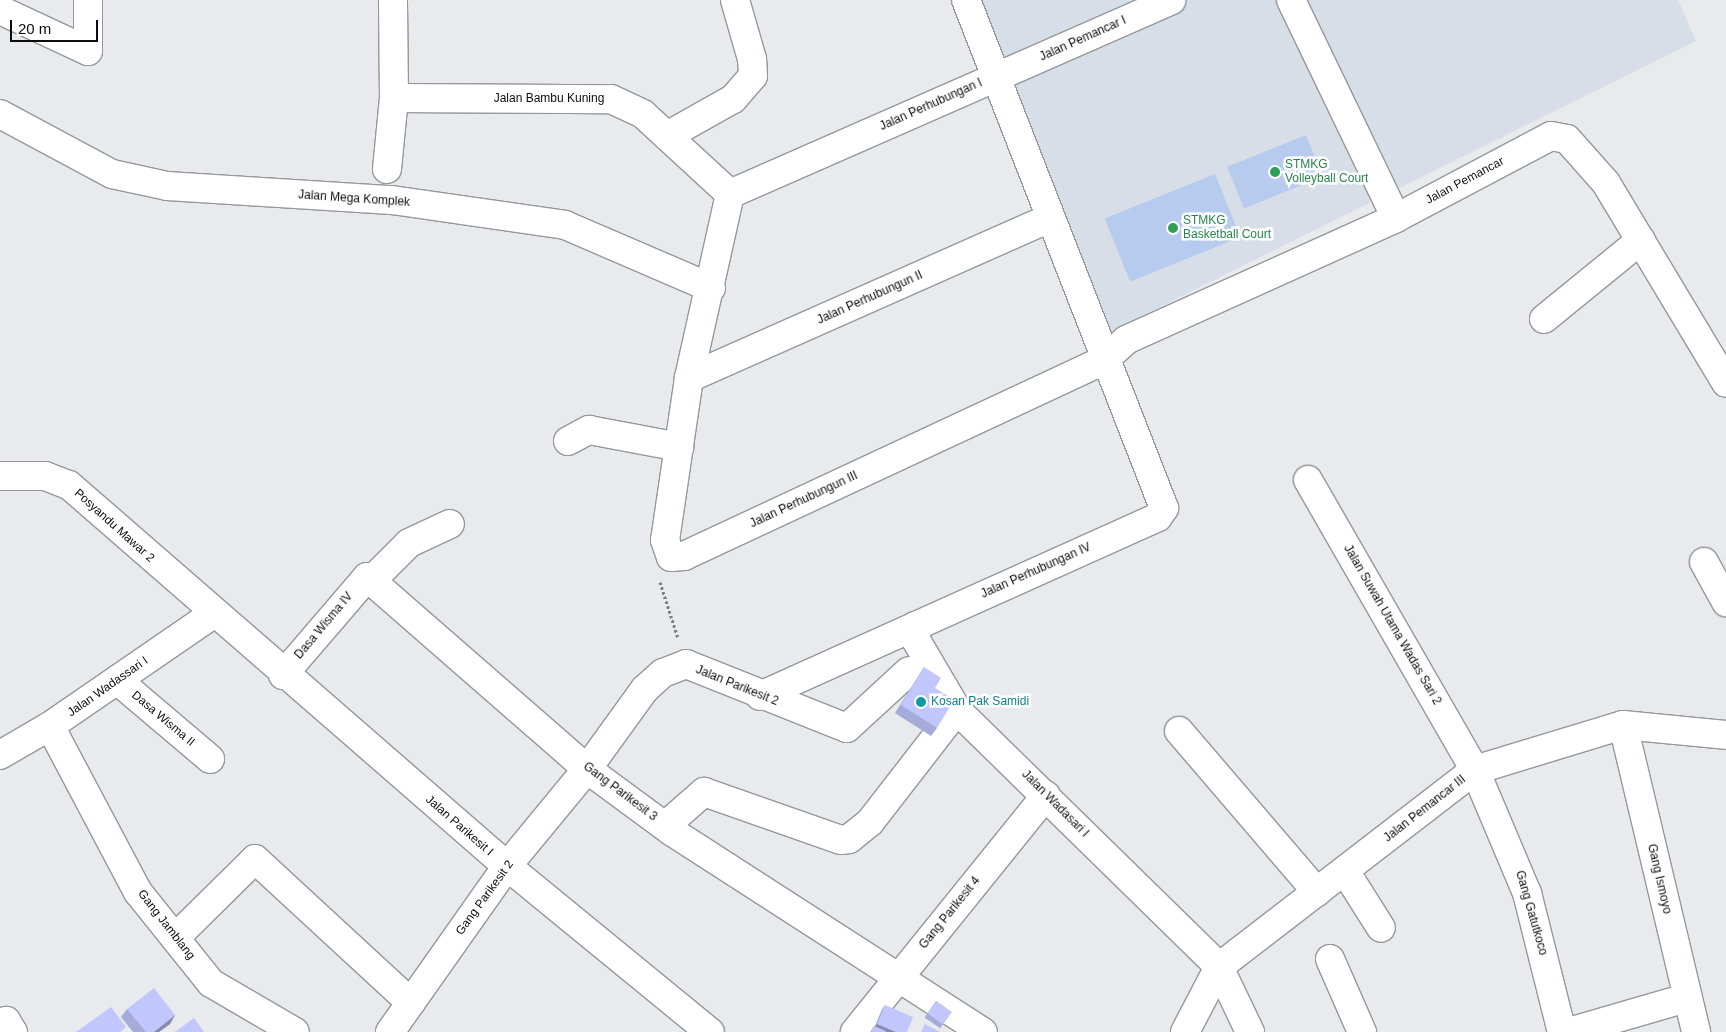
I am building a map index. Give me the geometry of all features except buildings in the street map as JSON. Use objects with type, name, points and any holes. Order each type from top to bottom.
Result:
[{"type":"street","points":[[0,10],[88,51],[88,0]]},
{"type":"street","points":[[387,169],[394,98],[393,0]]},
{"type":"street","points":[[667,136],[733,99],[753,76],[735,0]]},
{"type":"street","points":[[966,0],[994,78]]},
{"type":"street","name":"Jalan Pemancar I","points":[[994,78],[1171,0]]},
{"type":"street","points":[[1291,0],[1396,218]]},
{"type":"street","name":"Jalan Perhubungan I","points":[[730,194],[994,78],[1050,218],[1103,361]]},
{"type":"street","name":"Jalan Bambu Kuning","points":[[394,98],[611,99],[643,114],[730,194]]},
{"type":"street","name":"Jalan Mega Komplek","points":[[0,114],[112,174],[167,186],[392,200],[565,224],[710,288]]},
{"type":"street","name":"Jalan Pemancar","points":[[1103,361],[1126,340],[1396,218],[1551,136],[1568,139],[1588,159],[1642,240],[1726,383]]},
{"type":"street","points":[[666,550],[689,378],[730,194]]},
{"type":"street","name":"Jalan Perhubungun II","points":[[689,378],[1050,218]]},
{"type":"street","points":[[1544,319],[1642,240]]},
{"type":"street","name":"Jalan Perhubungun III","points":[[666,550],[671,557],[684,556],[1103,361]]},
{"type":"street","name":"Jalan Perhubungan IV","points":[[760,696],[1160,515],[1163,503],[1103,361]]},
{"type":"street","points":[[568,441],[589,430],[679,448]]},
{"type":"street","name":"Posyandu Mawar 2","points":[[0,476],[45,476],[68,485],[213,614]]},
{"type":"street","name":"Jalan Suwah Utama Wadas Sari 2","points":[[1308,480],[1475,770]]},
{"type":"street","name":"Dasa Wisma IV","points":[[283,675],[369,579],[409,543],[450,524]]},
{"type":"street","points":[[1704,562],[1726,602]]},
{"type":"street","name":"Gang Parikesit 3","points":[[369,579],[587,769],[665,826],[900,975],[983,1032]]},
{"type":"street","name":"Jalan Parikesit I","points":[[213,614],[695,1028]]},
{"type":"street","name":"Jalan Wadassari I","points":[[0,755],[50,726],[213,614]]},
{"type":"street","name":"Jalan Wadasari I","points":[[915,626],[916,640],[958,710],[1219,967],[1250,1032]]},
{"type":"street","name":"Jalan Parikesit 2","points":[[587,769],[645,689],[663,673],[686,664],[760,696],[849,728],[909,671]]},
{"type":"street","name":"Dasa Wisma II","points":[[117,680],[210,759]]},
{"type":"street","points":[[665,826],[704,792],[841,840],[849,839],[870,822],[958,710]]},
{"type":"street","name":"Jalan Pemancar III","points":[[1219,967],[1475,770],[1623,725],[1726,735]]},
{"type":"street","name":"Gang Ismoyo","points":[[1623,725],[1686,998],[1696,1032]]},
{"type":"street","name":"Gang Jamblang","points":[[50,726],[138,892],[211,983],[295,1032]]},
{"type":"street","points":[[1179,731],[1317,892]]},
{"type":"street","name":"Gang Parikesit 2","points":[[390,1032],[507,866],[587,769]]},
{"type":"street","name":"Gang Gatutkoco","points":[[1475,770],[1527,893],[1562,1032]]},
{"type":"street","name":"Gang Parikesit 4","points":[[855,1032],[1046,795]]},
{"type":"street","points":[[175,938],[255,858],[410,1003]]},
{"type":"street","points":[[1344,871],[1381,928]]},
{"type":"street","points":[[1330,960],[1362,1032]]},
{"type":"street","points":[[1185,1032],[1219,967]]},
{"type":"street","points":[[1569,1032],[1686,998]]},
{"type":"street","points":[[0,1024],[6,1022],[13,1032]]},
{"type":"path","points":[[666,550],[658,578],[686,664]]},
{"type":"shaded area","points":[[973,0],[1678,0],[1696,41],[1111,331]]},
{"type":"shaded area","name":"STMKG Volleyball Court","points":[[1306,135],[1323,177],[1244,209],[1227,167]]},
{"type":"shaded area","name":"STMKG Basketball Court","points":[[1215,174],[1240,237],[1130,282],[1105,219]]},
{"type":"place","name":"STMKG Volleyball Court","points":[[1275,172]]},
{"type":"place","name":"STMKG Basketball Court","points":[[1173,228]]},
{"type":"place","name":"Kosan Pak Samidi","points":[[921,702]]}]
